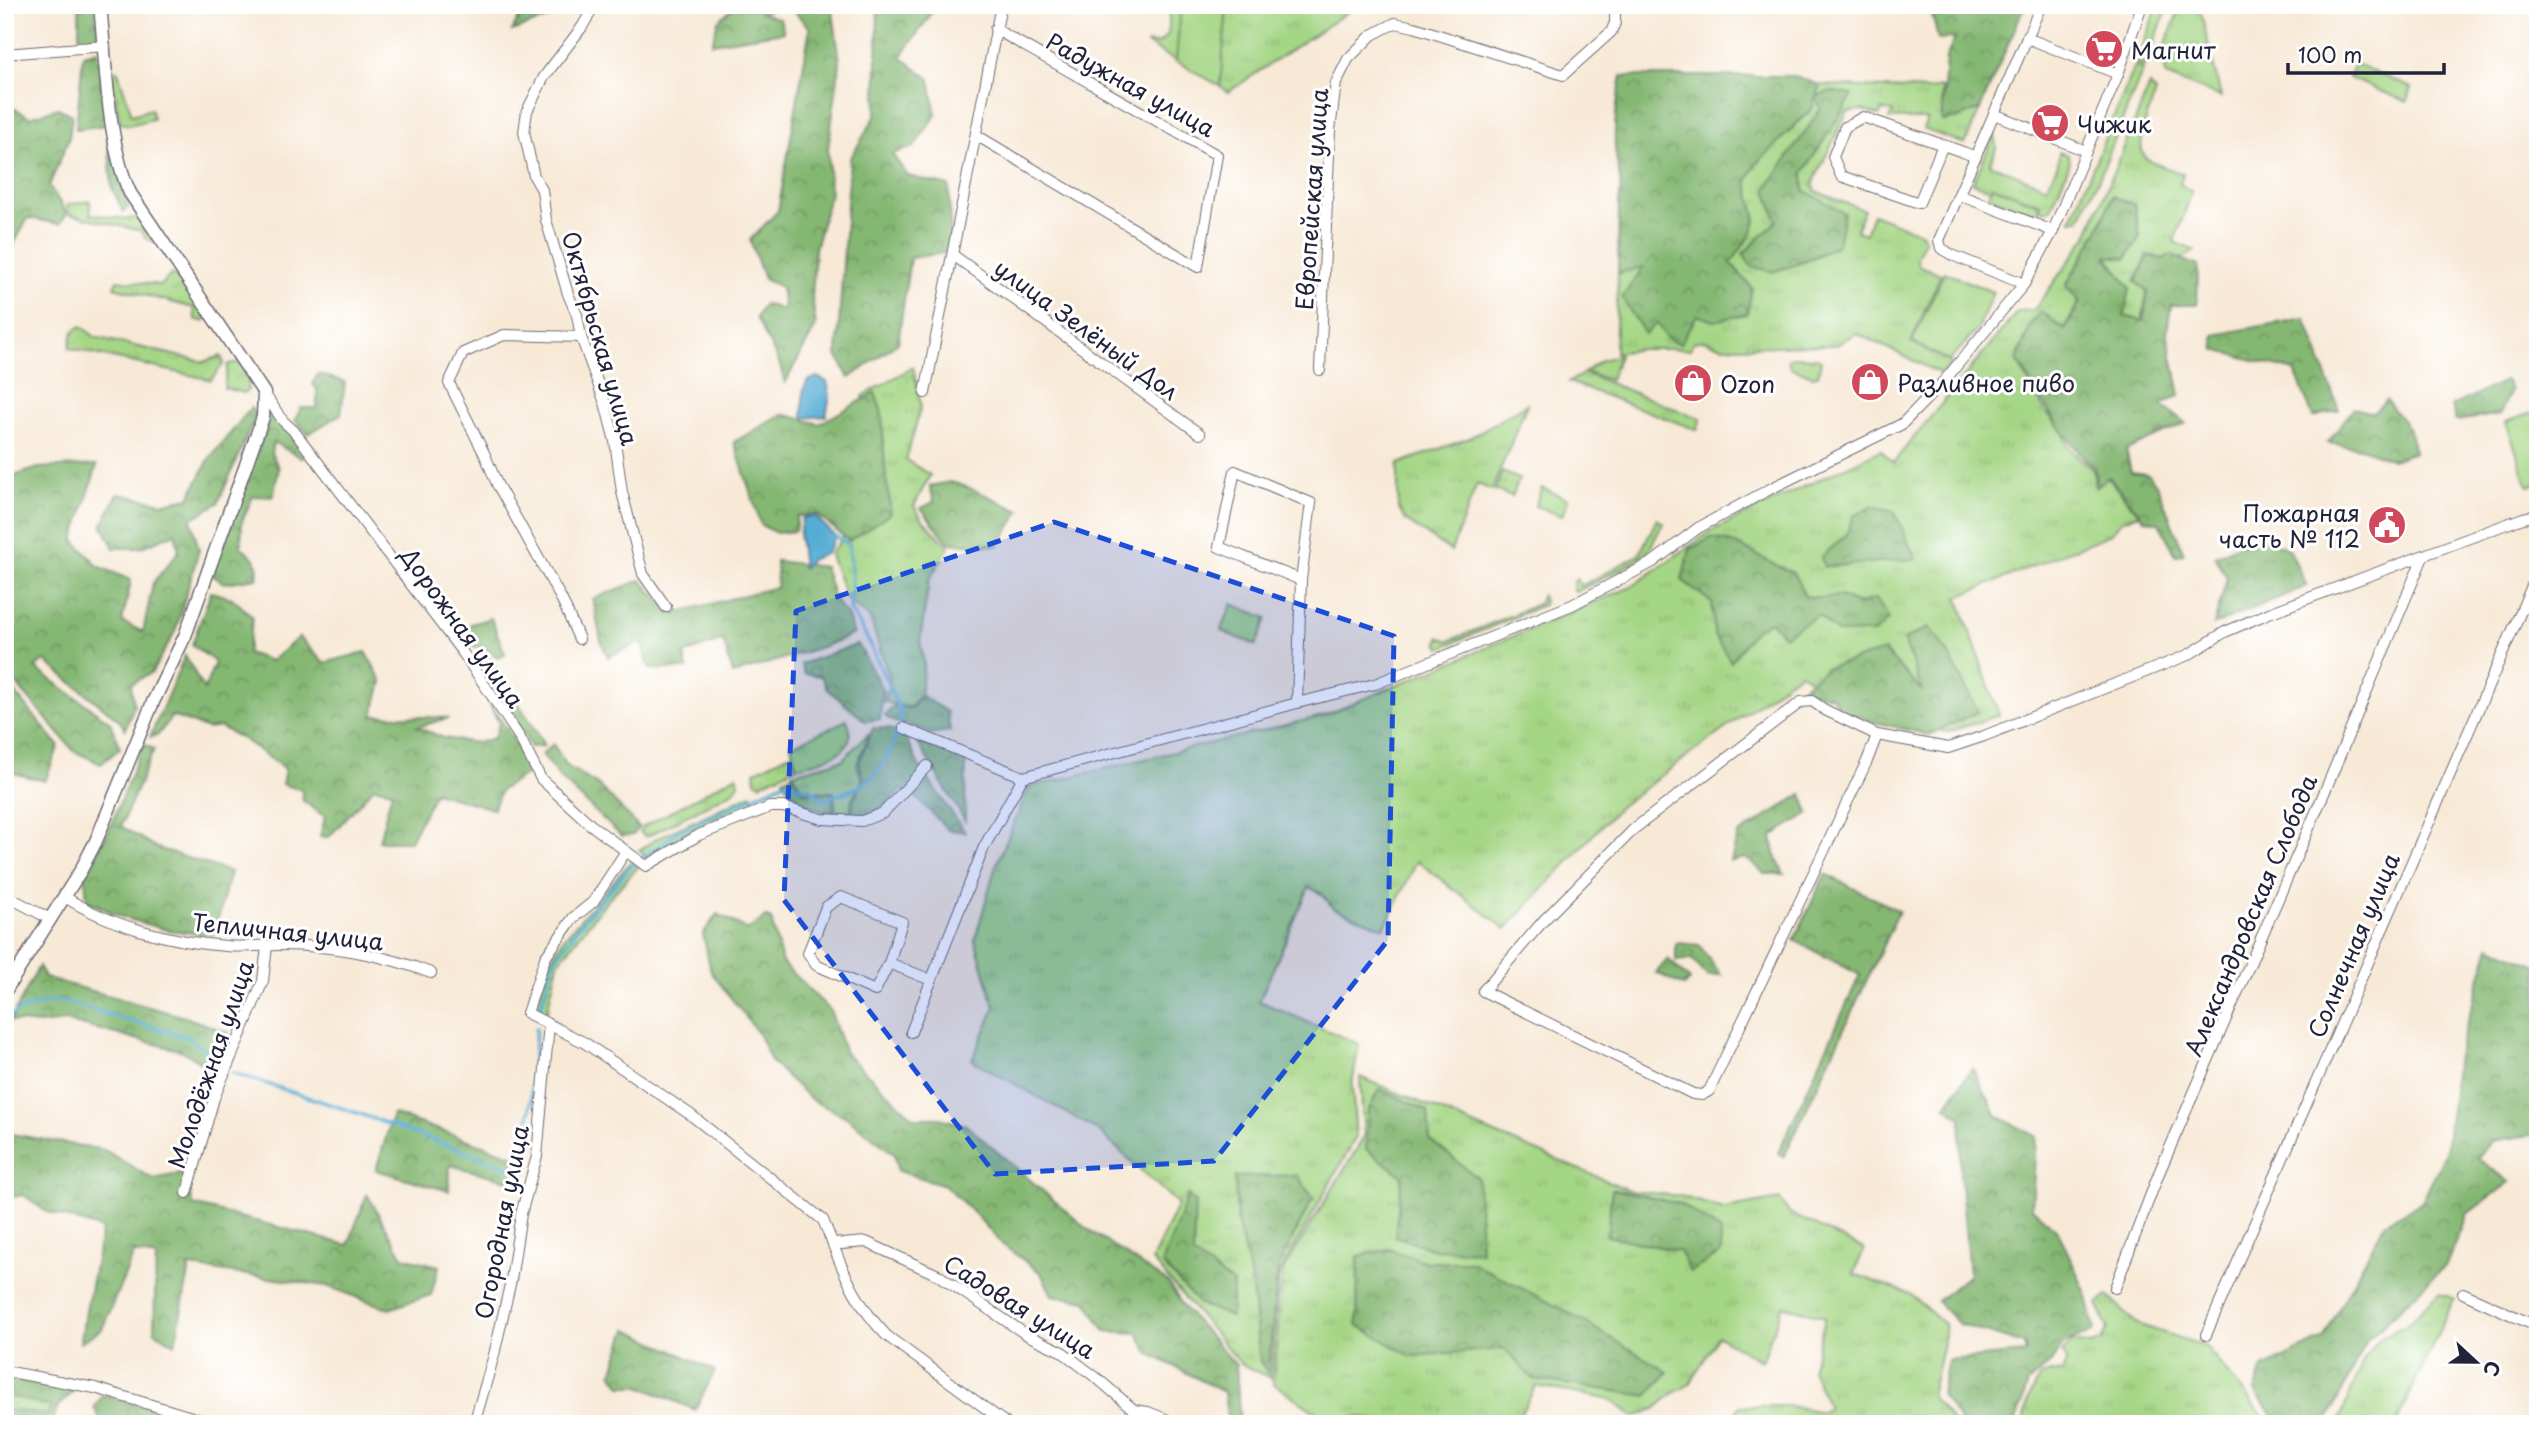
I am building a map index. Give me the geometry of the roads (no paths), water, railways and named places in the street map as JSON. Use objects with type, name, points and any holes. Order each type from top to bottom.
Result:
[{"type":"street","points":[[5,991],[65,897],[96,841],[153,702],[185,636],[263,417],[264,393],[130,193],[123,176],[114,135],[100,5]]},
{"type":"street","name":"Октябрьская улица","points":[[595,5],[582,27],[544,77],[527,111],[524,132],[530,162],[542,190],[546,220],[577,315],[581,337],[605,403],[615,441],[622,492],[643,574],[666,607]]},
{"type":"street","points":[[925,393],[1001,5]]},
{"type":"street","name":"Европейская улица","points":[[1320,370],[1330,130],[1336,83],[1349,59],[1372,35],[1395,23],[1563,75],[1611,32],[1615,23],[1615,5]]},
{"type":"street","points":[[2024,284],[1951,255],[1941,248],[1939,240],[2041,5]]},
{"type":"street","points":[[904,728],[1023,778],[1375,684],[1562,610],[1653,562],[1698,528],[1902,424],[1944,382],[2024,284],[2053,231],[2118,74],[2142,5]]},
{"type":"street","name":"Радужная улица","points":[[976,135],[1198,267],[1217,155],[995,30]]},
{"type":"street","points":[[2027,38],[2118,74]]},
{"type":"street","points":[[5,54],[105,46]]},
{"type":"street","points":[[1994,114],[2086,151]]},
{"type":"street","points":[[1942,145],[1919,203],[1841,176],[1833,157],[1845,127],[1863,117],[1976,157]]},
{"type":"street","points":[[1959,195],[2053,231]]},
{"type":"street","name":"улица Зелёный Дол","points":[[953,255],[1200,433]]},
{"type":"street","points":[[579,639],[562,600],[498,484],[449,383],[463,354],[504,335],[581,337]]},
{"type":"street","name":"Дорожная улица","points":[[264,393],[463,653],[520,738],[541,779],[591,825],[637,859]]},
{"type":"street","points":[[1297,703],[1301,580],[1311,503],[1236,471],[1219,547],[1301,580]]},
{"type":"street","points":[[1877,735],[1709,1091],[1702,1095],[1693,1094],[1483,991],[1544,920],[1635,828],[1801,702],[1812,701],[1877,735],[1948,748],[2188,655],[2225,632],[2269,613],[2523,518],[2538,515]]},
{"type":"street","name":"Александровская Слобода","points":[[2115,1288],[2159,1173],[2322,798],[2423,557]]},
{"type":"street","name":"Солнечная улица","points":[[2206,1335],[2538,572]]},
{"type":"street","points":[[927,766],[883,813],[862,821],[822,819],[783,807],[770,807],[637,859],[573,919],[545,958],[527,1013],[585,1043],[691,1115],[823,1220],[845,1275],[877,1326],[1007,1424]]},
{"type":"street","points":[[911,1032],[984,847],[1023,778]]},
{"type":"street","points":[[5,895],[50,919]]},
{"type":"street","name":"Тепличная улица","points":[[65,897],[80,906],[143,931],[226,946],[280,945],[349,952],[403,962],[431,973]]},
{"type":"street","points":[[841,897],[902,922],[889,963],[875,991],[816,965],[808,953],[826,907],[841,897]]},
{"type":"street","name":"Молодёжная улица","points":[[187,1193],[214,1098],[263,981],[267,946]]},
{"type":"street","points":[[889,963],[931,980]]},
{"type":"street","name":"Огородная улица","points":[[474,1424],[512,1280],[522,1214],[537,1156],[549,1024]]},
{"type":"street","name":"Садовая улица","points":[[832,1242],[866,1242],[938,1275],[1027,1335],[1061,1351],[1098,1378],[1133,1410],[1147,1412],[1178,1424]]},
{"type":"street","points":[[2463,1293],[2538,1327]]},
{"type":"street","points":[[5,1371],[95,1388],[215,1424]]},
{"type":"water","points":[[817,377],[827,382],[830,395],[826,416],[803,418],[803,393],[807,381]]},
{"type":"water","points":[[815,516],[835,536],[827,553],[812,559],[803,568],[799,535],[802,518]]},
{"type":"waterway","points":[[835,536],[849,545],[852,574],[850,609],[868,640],[901,713],[899,722]]},
{"type":"waterway","points":[[541,1007],[553,962],[575,931],[630,867],[679,831],[785,782],[810,788],[823,800],[863,784],[872,778],[887,760],[897,731]]},
{"type":"waterway","points":[[5,1018],[28,1007],[59,1000],[190,1038],[224,1065]]},
{"type":"waterway","points":[[233,1073],[357,1113],[511,1168],[518,1166],[525,1146],[536,1028]]},
{"type":"place","name":"Магнит","points":[[2104,49]]},
{"type":"place","name":"Чижик","points":[[2050,123]]},
{"type":"place","name":"Разливное пиво","points":[[1870,382]]},
{"type":"place","name":"Ozon","points":[[1693,383]]},
{"type":"place","name":"Пожарная часть № 112","points":[[2387,525]]}]
